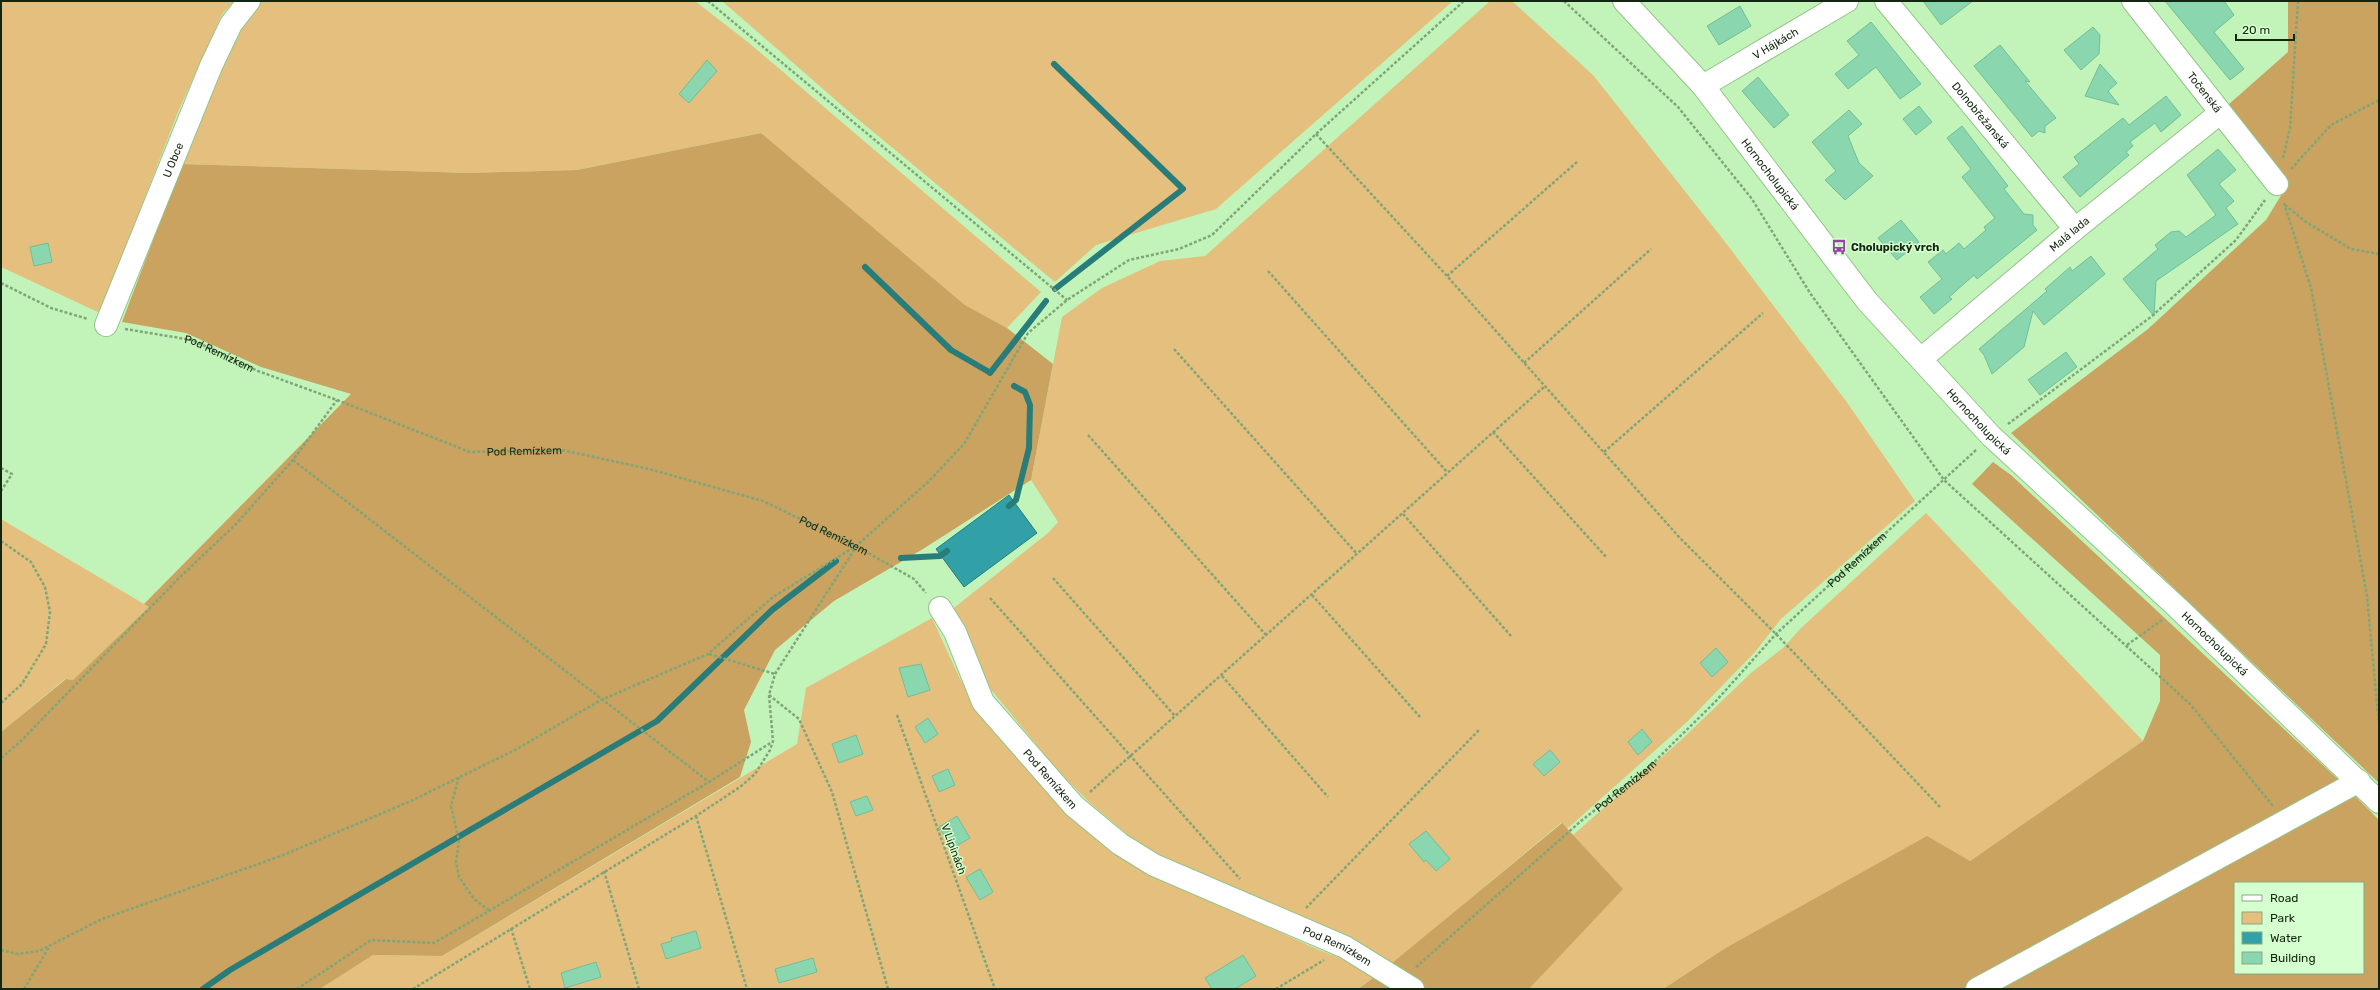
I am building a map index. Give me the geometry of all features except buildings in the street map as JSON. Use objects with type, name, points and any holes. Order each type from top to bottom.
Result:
[{"type":"street","name":"U Obce","points":[[106,325],[211,66],[231,24],[249,1]]},
{"type":"street","name":"Hornocholupická","points":[[1624,1],[1703,86],[1867,301],[1991,436],[2178,608],[2359,781],[2379,802]]},
{"type":"street","name":"V Hájkách","points":[[1703,86],[1847,1]]},
{"type":"street","name":"Dolnobřežanská","points":[[1886,1],[2075,229]]},
{"type":"street","name":"Točenská","points":[[2133,1],[2277,184]]},
{"type":"street","name":"Malá lada","points":[[1921,359],[2075,229],[2220,113]]},
{"type":"street","name":"Pod Remízkem","points":[[940,608],[954,632],[984,702],[1074,806],[1120,844],[1154,865],[1345,947],[1407,986]]},
{"type":"street","points":[[1977,989],[2284,820],[2359,781]]},
{"type":"path","points":[[708,1],[1068,300]]},
{"type":"path","points":[[1,950],[18,954],[39,951],[102,919],[281,856],[411,801],[515,750],[601,700],[708,654],[773,597],[856,546],[928,482],[964,444],[1028,333],[1068,300],[1129,260],[1179,249],[1212,235],[1316,134],[1464,1]]},
{"type":"path","points":[[1564,1],[1678,107],[1747,193],[1810,293],[1944,480],[2127,645],[2190,704],[2284,820]]},
{"type":"path","points":[[2298,1],[2290,128],[2277,184],[2311,288],[2367,596],[2379,724]]},
{"type":"path","name":"Pod Remízkem","points":[[1407,986],[1433,951],[1581,821],[1646,769],[1716,701],[1776,634],[1991,436],[2152,316],[2236,240],[2277,184],[2331,125],[2379,100]]},
{"type":"path","points":[[1316,134],[1447,276],[1679,537],[1776,634],[1941,808]]},
{"type":"path","points":[[1447,276],[1577,162]]},
{"type":"path","points":[[2284,204],[2306,222],[2351,249],[2379,254]]},
{"type":"path","points":[[1524,362],[1652,249]]},
{"type":"path","points":[[1268,271],[1447,472]]},
{"type":"path","name":"Pod Remízkem","points":[[1,283],[51,308],[106,325],[192,340],[258,371],[470,452],[562,450],[648,469],[763,501],[856,546],[914,579],[940,608]]},
{"type":"path","points":[[1604,452],[1763,313]]},
{"type":"path","points":[[1174,349],[1357,554]]},
{"type":"path","points":[[1074,806],[1222,676],[1544,386]]},
{"type":"path","points":[[1,758],[19,743],[179,578],[236,524],[293,460],[337,400]]},
{"type":"path","points":[[1493,432],[1607,558]]},
{"type":"path","points":[[1088,435],[1266,635]]},
{"type":"path","points":[[293,460],[601,700],[709,782]]},
{"type":"path","points":[[1,468],[12,474],[1,491]]},
{"type":"path","points":[[1403,514],[1511,636]]},
{"type":"path","points":[[1,541],[30,562],[45,587],[50,612],[46,644],[22,684],[1,703]]},
{"type":"path","points":[[413,989],[419,987],[511,928],[696,816],[740,787],[755,774],[773,741],[769,695],[775,674],[856,546]]},
{"type":"path","points":[[1053,578],[1175,716]]},
{"type":"path","points":[[1312,595],[1420,717]]},
{"type":"path","points":[[990,598],[1242,881]]},
{"type":"path","points":[[2127,645],[2178,608]]},
{"type":"path","points":[[708,654],[775,674]]},
{"type":"path","points":[[1222,676],[1328,797]]},
{"type":"path","points":[[769,695],[799,719],[832,792],[888,989]]},
{"type":"path","name":"V Lipinách","points":[[898,715],[995,989]]},
{"type":"path","points":[[1290,924],[1480,729]]},
{"type":"path","points":[[297,989],[371,940],[434,943],[709,782],[773,741]]},
{"type":"path","points":[[459,777],[452,806],[459,841],[456,862],[459,877],[474,899],[490,911]]},
{"type":"path","points":[[696,816],[747,989]]},
{"type":"path","points":[[604,871],[639,989]]},
{"type":"path","points":[[511,928],[530,989]]},
{"type":"path","points":[[24,989],[49,946]]},
{"type":"path","points":[[1276,989],[1345,947]]},
{"type":"green space","points":[[1,1],[234,1],[222,14],[178,112],[100,313],[1,267]]},
{"type":"green space","points":[[260,1],[695,1],[749,43],[1041,292],[1007,328],[965,305],[761,133],[577,170],[469,173],[182,164],[211,93],[250,12]]},
{"type":"green space","points":[[722,1],[1453,1],[1216,209],[1096,245],[1055,282],[854,116]]},
{"type":"green space","points":[[1490,1],[1512,1],[1593,75],[1722,238],[1846,401],[1915,501],[1781,619],[1755,652],[1688,721],[1567,829],[1561,823],[1393,963],[1337,933],[1168,862],[1141,846],[1090,803],[1059,772],[993,692],[978,672],[950,611],[1048,533],[1058,522],[1031,480],[1062,317],[1102,288],[1160,261],[1205,256]]},
{"type":"green space","points":[[1926,513],[2143,741],[1970,861],[1724,949],[1663,989],[1529,989],[1622,889],[1573,835],[1680,741],[1751,673],[1783,648],[1800,629]]},
{"type":"green space","points":[[1,519],[149,607],[73,680],[65,679],[1,732]]},
{"type":"green space","points":[[932,618],[961,681],[1006,743],[1139,868],[1319,950],[1380,973],[1358,989],[320,989],[373,955],[442,956],[797,744],[806,688]]},
{"type":"shaded area","points":[[2288,1],[2379,1],[2379,783],[2011,433],[2148,329],[2266,220],[2288,184],[2228,105],[2288,52]]},
{"type":"shaded area","points":[[761,133],[965,305],[1007,328],[1053,364],[1031,480],[923,549],[834,601],[775,650],[744,710],[751,742],[740,777],[442,956],[373,955],[320,989],[1,989],[1,732],[66,679],[73,680],[149,607],[144,604],[351,394],[261,367],[186,333],[122,322],[182,164],[469,173],[577,170]]},
{"type":"shaded area","points":[[1993,462],[2011,475],[2344,785],[2379,820],[2379,989],[1663,989],[1724,949],[1927,836],[1970,861],[2143,741],[2160,701],[2160,655],[1972,484]]},
{"type":"shaded area","points":[[1562,823],[1623,889],[1529,989],[1358,989],[1380,973]]},
{"type":"water","points":[[1009,495],[1037,533],[964,587],[936,549]]},
{"type":"waterway","points":[[1054,64],[1183,189],[1055,289]]},
{"type":"waterway","points":[[865,267],[951,350],[989,372]]},
{"type":"waterway","points":[[990,373],[1046,301]]},
{"type":"waterway","points":[[1009,506],[1016,500],[1029,448],[1030,405],[1025,392],[1014,386]]},
{"type":"waterway","points":[[901,558],[940,556],[947,551]]},
{"type":"waterway","points":[[203,989],[230,970],[657,721],[772,610],[836,561]]},
{"type":"place","name":"Cholupický vrch","points":[[1839,247]]}]
